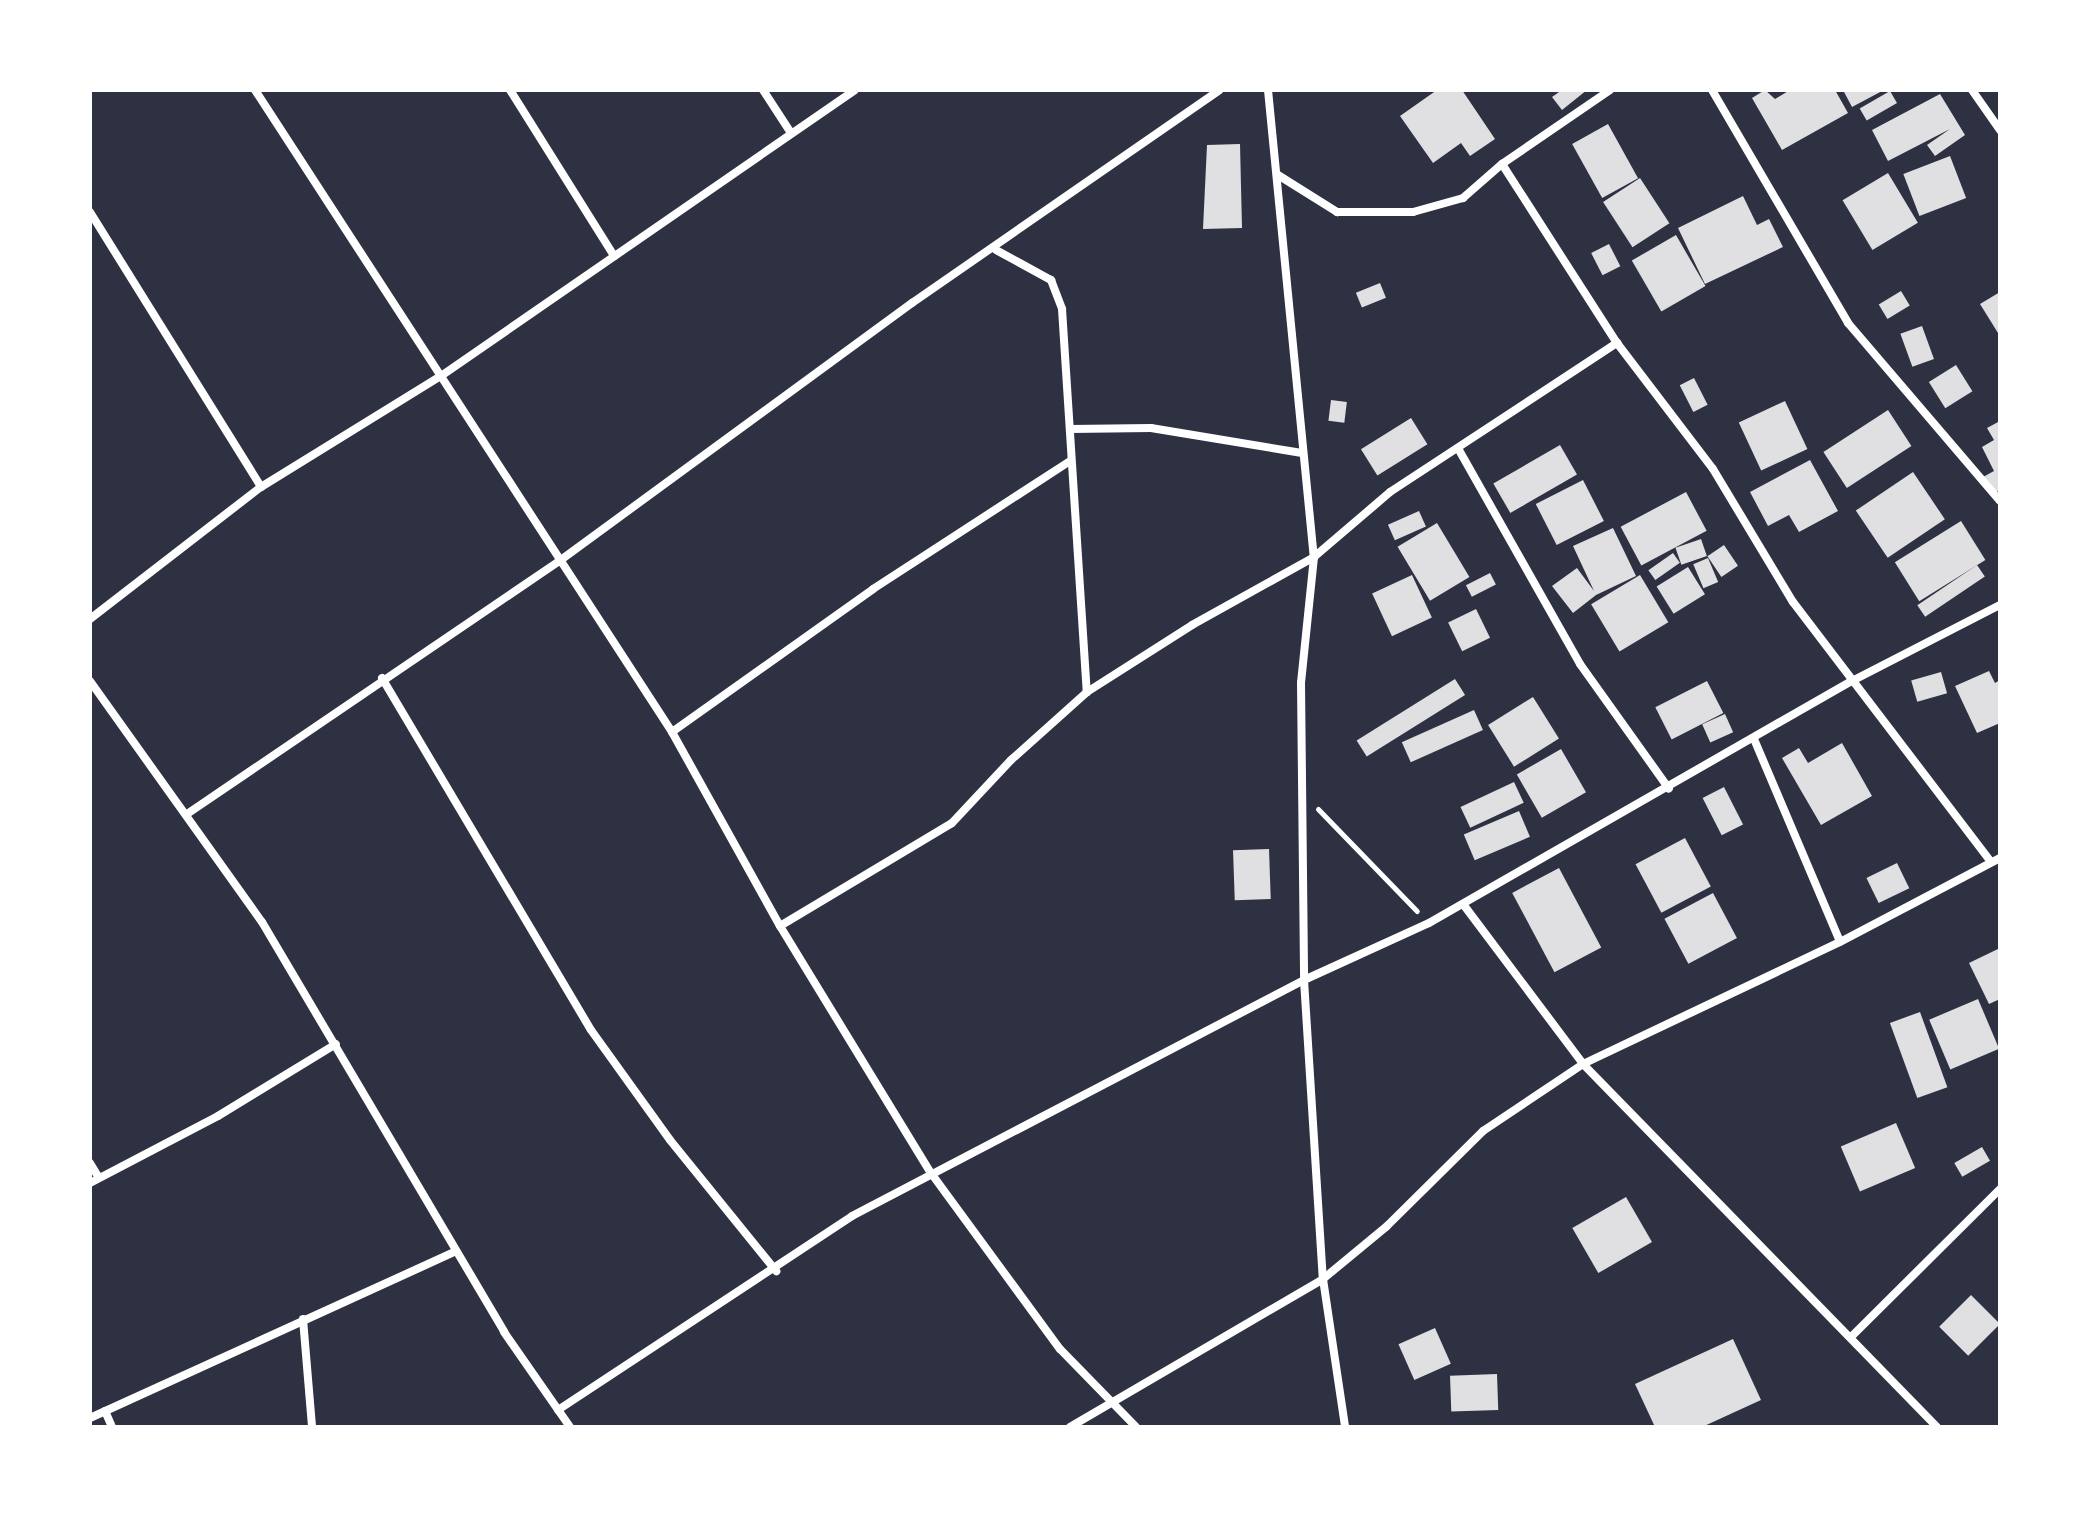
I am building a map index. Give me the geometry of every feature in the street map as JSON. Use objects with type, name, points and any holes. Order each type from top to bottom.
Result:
[{"type":"street","points":[[255,90],[558,562],[672,732],[780,926],[931,1173],[1015,1293],[1136,1427]]},
{"type":"street","points":[[510,90],[614,256]]},
{"type":"street","points":[[763,90],[791,133]]},
{"type":"street","points":[[90,619],[261,487],[441,376],[855,90]]},
{"type":"street","points":[[187,814],[382,678],[558,562],[912,303],[996,250],[1220,90]]},
{"type":"street","points":[[1268,90],[1314,557],[1301,683],[1306,796],[1304,980],[1323,1279],[1345,1427]]},
{"type":"street","points":[[1278,175],[1337,212],[1413,212],[1463,198],[1502,164],[1610,90]]},
{"type":"street","points":[[1712,90],[1848,323],[2000,501]]},
{"type":"street","points":[[1972,90],[2000,130]]},
{"type":"street","points":[[1070,1427],[1323,1279],[1387,1226],[1483,1131],[1583,1064],[1840,942],[1996,860],[1850,682],[1793,602],[1713,469],[1617,343],[1502,164]]},
{"type":"street","points":[[90,212],[261,487]]},
{"type":"street","points":[[996,250],[1044,274],[1054,285],[1066,341],[1070,461],[1087,692]]},
{"type":"street","points":[[780,926],[952,823],[1011,760],[1087,692],[1314,557],[1390,492],[1459,450],[1617,343]]},
{"type":"street","points":[[1070,429],[1151,428],[1302,453]]},
{"type":"street","points":[[1459,450],[1580,664],[1669,789]]},
{"type":"street","points":[[672,732],[873,589],[1070,461]]},
{"type":"street","points":[[558,1410],[776,1271],[852,1216],[1304,980],[1429,923],[1669,789],[1850,682],[2000,605]]},
{"type":"street","points":[[382,678],[591,1030],[670,1140],[776,1271]]},
{"type":"street","points":[[90,681],[262,922],[455,1252],[570,1427]]},
{"type":"street","points":[[1754,739],[1840,942]]},
{"type":"street","points":[[1463,904],[1583,1064],[1852,1336],[1937,1427]]},
{"type":"street","points":[[90,1163],[95,1181],[218,1116],[336,1044]]},
{"type":"street","points":[[1852,1336],[2000,1189]]},
{"type":"street","points":[[90,1418],[455,1252]]},
{"type":"street","points":[[303,1319],[312,1427]]},
{"type":"street","points":[[105,1411],[112,1427]]},
{"type":"path","points":[[1306,796],[1429,923]]},
{"type":"building","points":[[1437,90],[1462,90],[1495,139],[1470,156],[1461,143],[1433,163],[1400,116]]},
{"type":"building","points":[[1562,90],[1587,90],[1562,110],[1552,97]]},
{"type":"building","points":[[1765,90],[1775,99],[1790,90],[1835,90],[1848,113],[1782,150],[1752,98]]},
{"type":"building","points":[[1843,90],[1884,90],[1852,107]]},
{"type":"building","points":[[1890,91],[1897,103],[1867,121],[1860,108]]},
{"type":"building","points":[[1940,94],[1965,135],[1935,156],[1927,145],[1950,129],[1888,161],[1872,130]]},
{"type":"building","points":[[1608,124],[1638,178],[1602,198],[1572,144]]},
{"type":"building","points":[[1240,144],[1242,228],[1203,229],[1207,145]]},
{"type":"building","points":[[1950,156],[1966,198],[1919,216],[1903,174]]},
{"type":"building","points":[[1888,173],[1918,223],[1872,250],[1843,200]]},
{"type":"building","points":[[1640,178],[1669,223],[1633,247],[1603,202]]},
{"type":"building","points":[[1743,196],[1757,225],[1769,219],[1783,247],[1705,284],[1678,228]]},
{"type":"building","points":[[1676,235],[1706,286],[1661,312],[1632,260]]},
{"type":"building","points":[[1609,244],[1620,266],[1603,275],[1591,253]]},
{"type":"building","points":[[1380,283],[1386,298],[1362,308],[1356,293]]},
{"type":"building","points":[[1901,291],[1910,306],[1887,319],[1879,304]]},
{"type":"building","points":[[2000,292],[2000,332],[1998,333],[1980,304]]},
{"type":"building","points":[[1922,326],[1934,359],[1912,367],[1900,334]]},
{"type":"building","points":[[1956,365],[1972,391],[1945,408],[1929,382]]},
{"type":"building","points":[[1694,378],[1708,405],[1693,412],[1680,385]]},
{"type":"building","points":[[1331,400],[1347,402],[1344,423],[1328,421]]},
{"type":"building","points":[[1785,401],[1807,449],[1761,471],[1739,423]]},
{"type":"building","points":[[1888,410],[1911,446],[1847,488],[1823,452]]},
{"type":"building","points":[[1411,418],[1427,444],[1377,476],[1361,449]]},
{"type":"building","points":[[2000,421],[2000,490],[1992,494],[1983,477],[1994,471],[1982,447],[1994,440],[1987,428]]},
{"type":"building","points":[[1560,445],[1577,474],[1510,513],[1493,484]]},
{"type":"building","points":[[1810,460],[1838,511],[1799,532],[1789,515],[1768,526],[1750,492]]},
{"type":"building","points":[[1913,472],[1945,519],[1888,558],[1856,511]]},
{"type":"building","points":[[1583,480],[1604,521],[1557,545],[1536,504]]},
{"type":"building","points":[[1686,492],[1707,531],[1641,566],[1621,527]]},
{"type":"building","points":[[1419,511],[1426,527],[1395,540],[1388,525]]},
{"type":"building","points":[[1961,521],[1985,560],[1919,601],[1895,562]]},
{"type":"building","points":[[1437,523],[1469,577],[1430,601],[1398,547]]},
{"type":"building","points":[[1613,528],[1636,576],[1596,595],[1573,613],[1552,586],[1577,568],[1594,591],[1573,546]]},
{"type":"building","points":[[1701,539],[1707,556],[1681,565],[1675,548]]},
{"type":"building","points":[[1724,545],[1738,566],[1721,577],[1707,556]]},
{"type":"building","points":[[1673,553],[1680,563],[1655,580],[1648,570]]},
{"type":"building","points":[[1708,558],[1718,582],[1703,588],[1693,564]]},
{"type":"building","points":[[1977,565],[1985,577],[1925,617],[1917,605]]},
{"type":"building","points":[[1688,567],[1705,594],[1674,614],[1657,587]]},
{"type":"building","points":[[1490,573],[1496,585],[1472,597],[1466,585]]},
{"type":"building","points":[[1412,575],[1432,618],[1392,636],[1372,594]]},
{"type":"building","points":[[1640,575],[1668,622],[1619,652],[1591,604]]},
{"type":"building","points":[[1476,609],[1490,638],[1462,651],[1448,623]]},
{"type":"building","points":[[1989,671],[1995,683],[2000,680],[2000,723],[1977,733],[1955,686]]},
{"type":"building","points":[[1941,672],[1947,693],[1917,702],[1911,681]]},
{"type":"building","points":[[1455,679],[1465,695],[1367,757],[1357,740]]},
{"type":"building","points":[[1707,681],[1723,713],[1672,739],[1655,707]]},
{"type":"building","points":[[1533,697],[1559,739],[1514,767],[1488,725]]},
{"type":"building","points":[[1474,710],[1483,730],[1411,762],[1402,742]]},
{"type":"building","points":[[1725,714],[1733,732],[1710,742],[1702,724]]},
{"type":"building","points":[[1842,743],[1872,796],[1821,825],[1782,758],[1799,748],[1808,763]]},
{"type":"building","points":[[1561,749],[1586,792],[1542,818],[1517,775]]},
{"type":"building","points":[[1514,782],[1524,803],[1470,828],[1461,807]]},
{"type":"building","points":[[1724,787],[1743,824],[1722,835],[1703,798]]},
{"type":"building","points":[[1519,811],[1530,837],[1475,860],[1464,834]]},
{"type":"building","points":[[1685,838],[1711,887],[1661,913],[1636,864]]},
{"type":"building","points":[[1269,849],[1271,899],[1235,900],[1233,850]]},
{"type":"building","points":[[1897,863],[1909,888],[1879,903],[1866,878]]},
{"type":"building","points":[[1559,868],[1601,947],[1554,972],[1512,893]]},
{"type":"building","points":[[1713,893],[1737,938],[1688,964],[1664,919]]},
{"type":"building","points":[[2000,948],[2000,999],[1989,1004],[1969,963]]},
{"type":"building","points":[[1978,999],[1999,1049],[1950,1069],[1929,1020]]},
{"type":"building","points":[[1920,1012],[1947,1087],[1917,1098],[1890,1023]]},
{"type":"building","points":[[1896,1123],[1915,1168],[1860,1192],[1841,1146]]},
{"type":"building","points":[[1982,1147],[1990,1161],[1962,1177],[1954,1163]]},
{"type":"building","points":[[1626,1197],[1652,1242],[1598,1273],[1572,1228]]},
{"type":"building","points":[[1971,1295],[2000,1324],[1968,1356],[1939,1327]]},
{"type":"building","points":[[1435,1328],[1451,1364],[1414,1380],[1398,1344]]},
{"type":"building","points":[[1733,1339],[1761,1400],[1702,1427],[1655,1427],[1635,1384]]},
{"type":"building","points":[[1497,1374],[1498,1410],[1451,1412],[1450,1376]]}]
